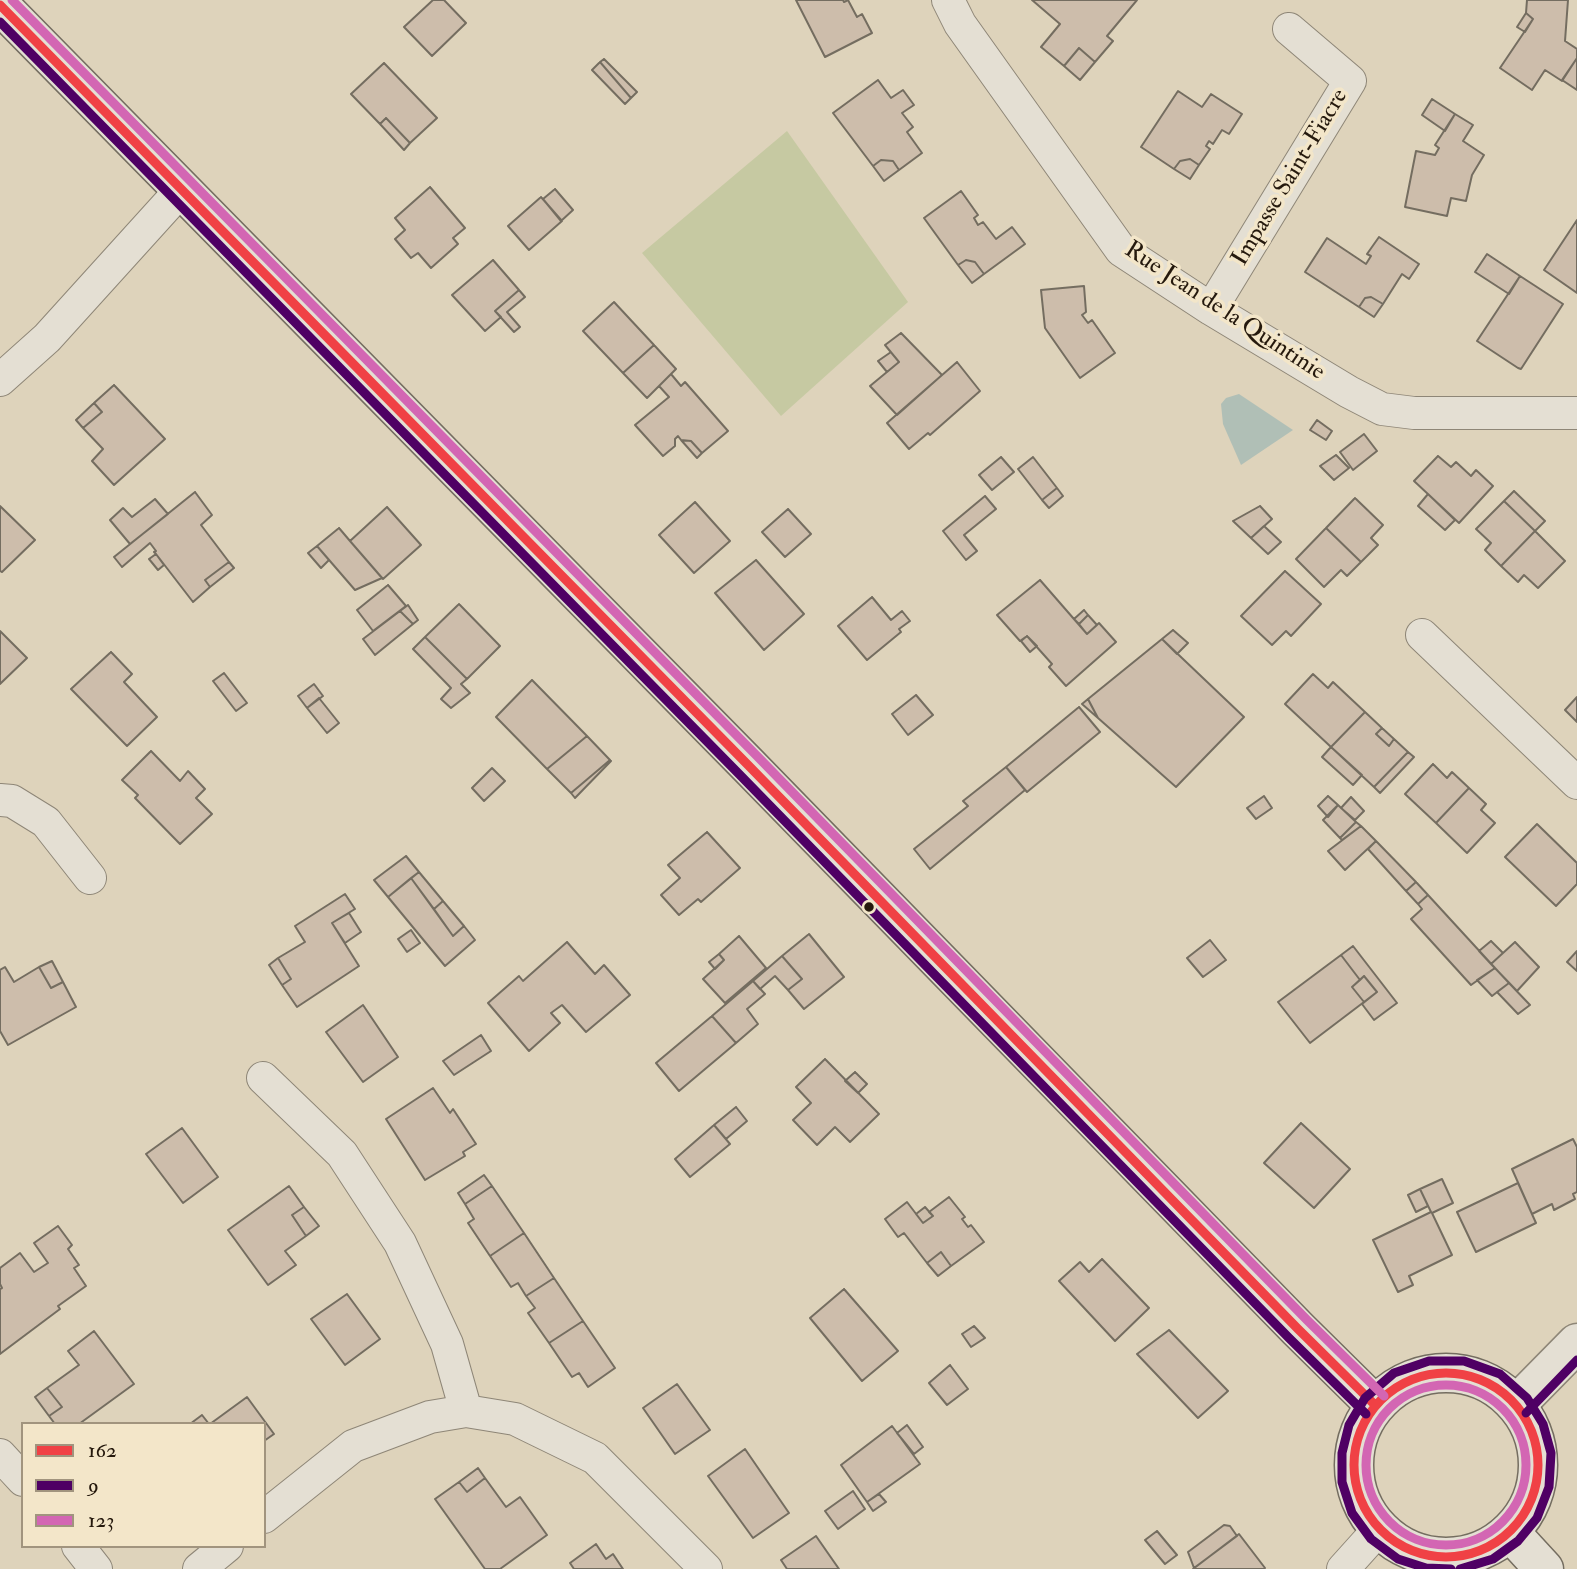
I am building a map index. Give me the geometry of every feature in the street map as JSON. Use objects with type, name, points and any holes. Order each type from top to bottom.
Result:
[{"type":"main road","points":[[0,5],[1375,1405]]},
{"type":"main road","points":[[1517,1404],[1577,1343]]},
{"type":"main road","points":[[1430,1373],[1462,1373],[1492,1384],[1517,1404],[1532,1428],[1539,1455],[1537,1484],[1528,1510],[1510,1532],[1486,1549],[1448,1557],[1429,1556],[1402,1547],[1379,1529],[1363,1507],[1354,1481],[1354,1454],[1361,1428],[1375,1405],[1399,1384],[1430,1373]]},
{"type":"main road","points":[[1510,1532],[1544,1569]]},
{"type":"street","name":"Rue Jean de la Quintinie","points":[[948,0],[960,24],[1122,250],[1211,309],[1382,409],[1414,413],[1577,412]]},
{"type":"street","name":"Impasse Saint-Fiacre","points":[[1211,309],[1350,81],[1289,29]]},
{"type":"street","points":[[0,380],[47,338],[181,190]]},
{"type":"street","points":[[1422,635],[1577,783]]},
{"type":"street","points":[[0,800],[12,801],[46,822],[90,878]]},
{"type":"street","points":[[263,1078],[342,1154],[400,1243],[447,1344],[466,1411]]},
{"type":"street","points":[[266,1515],[353,1446],[430,1417],[466,1411],[515,1419],[595,1458],[706,1569]]},
{"type":"street","points":[[0,1455],[21,1478]]},
{"type":"street","points":[[1343,1569],[1379,1529]]},
{"type":"street","points":[[80,1548],[96,1569]]},
{"type":"street","points":[[199,1569],[225,1548]]},
{"type":"green space","points":[[787,131],[908,302],[781,416],[642,253]]},
{"type":"shaded area","points":[[1239,394],[1293,430],[1241,465],[1223,424],[1221,404],[1226,398]]},
{"type":"building","points":[[433,0],[444,0],[466,23],[432,56],[404,27]]},
{"type":"building","points":[[796,0],[848,0],[857,17],[862,14],[872,33],[825,57]]},
{"type":"building","points":[[1032,0],[1137,0],[1107,36],[1113,41],[1095,62],[1079,48],[1064,66],[1041,47],[1060,24]]},
{"type":"building","points":[[1527,0],[1568,0],[1565,41],[1577,49],[1577,58],[1562,81],[1545,70],[1532,90],[1500,68],[1533,19],[1526,13]]},
{"type":"building","points":[[1526,13],[1533,19],[1525,32],[1517,27]]},
{"type":"building","points":[[1079,48],[1095,62],[1080,80],[1064,66]]},
{"type":"building","points":[[1577,58],[1577,90],[1562,80]]},
{"type":"building","points":[[604,59],[637,92],[631,98],[600,62]]},
{"type":"building","points":[[600,62],[631,98],[625,104],[592,70]]},
{"type":"building","points":[[384,63],[437,118],[410,143],[386,118],[380,124],[351,94]]},
{"type":"building","points":[[878,80],[891,98],[903,90],[914,105],[902,113],[913,127],[907,132],[922,153],[899,170],[893,161],[881,160],[873,166],[833,113]]},
{"type":"building","points":[[1178,91],[1202,107],[1211,94],[1242,114],[1229,134],[1222,130],[1213,144],[1209,141],[1206,146],[1210,149],[1199,165],[1190,159],[1180,161],[1174,169],[1141,147]]},
{"type":"building","points":[[1432,99],[1455,114],[1445,131],[1422,115]]},
{"type":"building","points":[[1455,114],[1473,125],[1463,141],[1484,155],[1472,175],[1466,201],[1451,198],[1447,216],[1405,207],[1416,151],[1435,155],[1439,148],[1435,145]]},
{"type":"building","points":[[386,118],[410,143],[404,150],[380,124]]},
{"type":"building","points":[[1190,159],[1199,165],[1190,179],[1174,169],[1180,161]]},
{"type":"building","points":[[881,160],[893,161],[899,170],[884,181],[873,166]]},
{"type":"building","points":[[430,187],[465,228],[453,238],[458,244],[431,268],[418,253],[411,258],[395,239],[405,230],[395,218]]},
{"type":"building","points":[[555,189],[573,210],[561,221],[543,199]]},
{"type":"building","points":[[961,191],[978,215],[974,218],[978,225],[983,222],[996,239],[1012,227],[1025,244],[984,274],[975,262],[966,260],[958,265],[924,218]]},
{"type":"building","points":[[541,197],[562,221],[529,250],[508,226]]},
{"type":"building","points":[[1577,220],[1577,293],[1544,270]]},
{"type":"building","points":[[1379,237],[1419,264],[1409,279],[1402,274],[1383,304],[1371,297],[1365,298],[1359,307],[1305,272],[1327,238],[1366,264],[1371,256],[1367,254]]},
{"type":"building","points":[[1487,254],[1520,276],[1509,294],[1475,272]]},
{"type":"building","points":[[493,260],[519,290],[495,311],[501,317],[485,331],[452,295]]},
{"type":"building","points":[[966,260],[975,262],[984,274],[972,283],[958,265]]},
{"type":"building","points":[[1520,276],[1563,304],[1521,369],[1477,341]]},
{"type":"building","points":[[1084,286],[1086,312],[1082,315],[1088,323],[1092,320],[1115,353],[1080,378],[1045,328],[1041,290]]},
{"type":"building","points":[[519,290],[525,297],[507,312],[520,327],[514,332],[495,311]]},
{"type":"building","points":[[1371,297],[1383,304],[1374,317],[1359,307],[1365,298]]},
{"type":"building","points":[[614,302],[654,345],[623,373],[583,331]]},
{"type":"building","points":[[901,333],[942,375],[897,415],[870,386],[899,362],[885,345]]},
{"type":"building","points":[[654,345],[676,369],[647,398],[623,373]]},
{"type":"building","points":[[891,352],[899,362],[887,372],[878,361]]},
{"type":"building","points":[[957,362],[980,391],[930,435],[928,433],[909,449],[887,423]]},
{"type":"building","points":[[671,374],[681,386],[685,382],[728,431],[702,453],[691,441],[681,440],[678,436],[675,446],[663,456],[635,425],[669,397],[659,386]]},
{"type":"building","points":[[114,385],[165,439],[114,485],[92,461],[103,449],[83,428],[102,412],[94,403]]},
{"type":"building","points":[[94,403],[102,412],[83,428],[76,420]]},
{"type":"building","points":[[1317,420],[1332,431],[1326,440],[1310,430]]},
{"type":"building","points":[[1364,434],[1377,451],[1353,470],[1340,452]]},
{"type":"building","points":[[681,440],[691,441],[702,453],[697,458]]},
{"type":"building","points":[[1336,455],[1349,468],[1334,480],[1320,466]]},
{"type":"building","points":[[1438,456],[1451,467],[1456,462],[1471,476],[1476,470],[1493,486],[1459,523],[1414,481]]},
{"type":"building","points":[[1001,457],[1014,472],[992,490],[979,475]]},
{"type":"building","points":[[1033,457],[1057,488],[1042,500],[1018,469]]},
{"type":"building","points":[[1057,488],[1063,496],[1049,508],[1042,500]]},
{"type":"building","points":[[1514,491],[1545,521],[1535,531],[1504,501]]},
{"type":"building","points":[[195,492],[212,515],[201,525],[229,562],[205,580],[210,587],[193,602],[150,543],[122,567],[114,557]]},
{"type":"building","points":[[1428,494],[1455,520],[1445,530],[1418,506]]},
{"type":"building","points":[[985,496],[996,509],[964,535],[977,551],[966,560],[943,531]]},
{"type":"building","points":[[1355,498],[1383,525],[1371,538],[1378,545],[1361,562],[1326,528]]},
{"type":"building","points":[[155,499],[168,514],[130,544],[110,520],[123,508],[132,517]]},
{"type":"building","points":[[1504,501],[1535,531],[1501,566],[1485,550],[1491,543],[1476,529]]},
{"type":"building","points":[[695,502],[730,541],[694,573],[659,535]]},
{"type":"building","points":[[0,506],[35,540],[2,572],[0,571]]},
{"type":"building","points":[[1260,506],[1272,519],[1251,538],[1233,521]]},
{"type":"building","points":[[387,507],[421,545],[383,579],[350,541]]},
{"type":"building","points":[[788,509],[811,534],[785,557],[762,532]]},
{"type":"building","points":[[1264,526],[1281,542],[1268,554],[1251,538]]},
{"type":"building","points":[[339,528],[382,578],[355,590],[317,546]]},
{"type":"building","points":[[1326,528],[1361,562],[1347,576],[1341,570],[1324,587],[1296,559]]},
{"type":"building","points":[[1535,531],[1565,561],[1538,588],[1524,575],[1518,582],[1501,566]]},
{"type":"building","points":[[317,546],[329,560],[321,568],[308,553]]},
{"type":"building","points":[[156,554],[164,565],[158,570],[149,559]]},
{"type":"building","points":[[756,560],[804,614],[764,650],[715,593]]},
{"type":"building","points":[[229,562],[234,568],[210,587],[205,580]]},
{"type":"building","points":[[1285,571],[1321,604],[1291,636],[1286,631],[1272,645],[1241,616]]},
{"type":"building","points":[[1040,580],[1087,634],[1099,623],[1116,642],[1066,686],[1049,667],[1052,664],[1027,636],[1020,641],[997,615]]},
{"type":"building","points":[[388,585],[406,606],[373,631],[357,610]]},
{"type":"building","points":[[872,597],[891,620],[902,611],[910,621],[899,629],[901,632],[867,660],[838,626]]},
{"type":"building","points":[[459,604],[500,646],[467,679],[425,637]]},
{"type":"building","points":[[408,605],[418,620],[413,624],[400,611]]},
{"type":"building","points":[[1084,610],[1088,615],[1079,624],[1074,619]]},
{"type":"building","points":[[400,611],[413,624],[375,655],[363,639]]},
{"type":"building","points":[[1088,615],[1097,625],[1087,634],[1079,624]]},
{"type":"building","points":[[1173,630],[1188,643],[1177,654],[1162,639]]},
{"type":"building","points":[[0,631],[27,658],[0,684]]},
{"type":"building","points":[[1027,636],[1037,646],[1030,652],[1021,641]]},
{"type":"building","points":[[425,637],[467,679],[461,684],[470,693],[451,708],[441,699],[451,688],[413,649]]},
{"type":"building","points":[[1162,639],[1244,717],[1176,787],[1098,718],[1088,699]]},
{"type":"building","points":[[111,652],[132,674],[124,682],[157,717],[127,746],[71,689]]},
{"type":"building","points":[[224,673],[247,703],[236,711],[213,681]]},
{"type":"building","points":[[1313,674],[1328,688],[1333,682],[1365,712],[1331,747],[1285,704]]},
{"type":"building","points":[[532,680],[587,736],[547,769],[496,717]]},
{"type":"building","points":[[314,684],[323,696],[307,708],[298,696]]},
{"type":"building","points":[[916,695],[933,715],[908,735],[892,714]]},
{"type":"building","points":[[1577,697],[1577,722],[1565,710]]},
{"type":"building","points":[[319,698],[339,723],[327,733],[307,708]]},
{"type":"building","points":[[1088,699],[1091,705],[1098,718],[1082,704]]},
{"type":"building","points":[[1079,707],[1100,732],[1027,792],[1006,767]]},
{"type":"building","points":[[1365,712],[1382,728],[1376,734],[1389,746],[1394,739],[1408,752],[1374,787],[1331,747]]},
{"type":"building","points":[[1382,728],[1394,739],[1389,746],[1376,734]]},
{"type":"building","points":[[587,736],[610,760],[571,793],[547,769]]},
{"type":"building","points":[[1331,747],[1362,775],[1353,785],[1322,757]]},
{"type":"building","points":[[151,751],[180,781],[188,771],[205,789],[196,798],[212,814],[180,844],[135,798],[138,795],[122,780]]},
{"type":"building","points":[[1408,752],[1414,757],[1380,793],[1374,787]]},
{"type":"building","points":[[611,761],[575,798],[571,793]]},
{"type":"building","points":[[1433,764],[1447,778],[1452,772],[1469,788],[1436,823],[1405,794]]},
{"type":"building","points":[[1006,767],[1025,790],[930,869],[914,849],[968,806],[963,801]]},
{"type":"building","points":[[492,768],[505,781],[484,801],[472,788]]},
{"type":"building","points":[[1469,788],[1486,804],[1481,810],[1495,823],[1467,853],[1436,823]]},
{"type":"building","points":[[1264,796],[1272,808],[1256,819],[1247,808]]},
{"type":"building","points":[[1328,796],[1338,805],[1328,817],[1318,806]]},
{"type":"building","points":[[1351,797],[1364,811],[1355,820],[1341,808]]},
{"type":"building","points":[[1338,805],[1356,822],[1340,838],[1323,820]]},
{"type":"building","points":[[1356,822],[1361,826],[1342,840],[1340,838]]},
{"type":"building","points":[[1537,824],[1577,863],[1577,884],[1556,906],[1505,857]]},
{"type":"building","points":[[1361,826],[1376,841],[1345,870],[1328,851]]},
{"type":"building","points":[[707,832],[740,868],[701,902],[698,899],[679,915],[661,895],[680,878],[668,865]]},
{"type":"building","points":[[1376,841],[1416,882],[1406,891],[1368,849]]},
{"type":"building","points":[[406,856],[419,872],[388,897],[374,880]]},
{"type":"building","points":[[419,872],[443,901],[434,909],[411,878]]},
{"type":"building","points":[[411,878],[453,936],[464,926],[475,940],[445,966],[388,897]]},
{"type":"building","points":[[1416,882],[1428,895],[1418,904],[1406,891]]},
{"type":"building","points":[[345,894],[355,909],[332,923],[359,966],[297,1007],[282,985],[291,979],[278,958],[305,942],[295,926]]},
{"type":"building","points":[[1428,895],[1495,968],[1471,985],[1411,919],[1422,909],[1418,904]]},
{"type":"building","points":[[443,901],[464,926],[453,936],[434,909]]},
{"type":"building","points":[[349,913],[361,932],[345,943],[332,923]]},
{"type":"building","points":[[411,930],[420,943],[407,952],[398,939]]},
{"type":"building","points":[[809,934],[844,977],[804,1009],[788,990],[802,979],[782,956]]},
{"type":"building","points":[[739,936],[766,968],[725,1003],[703,979],[724,960],[719,954]]},
{"type":"building","points":[[1210,940],[1226,960],[1203,977],[1187,958]]},
{"type":"building","points":[[1491,941],[1503,953],[1491,964],[1479,951]]},
{"type":"building","points":[[567,942],[595,974],[604,965],[630,995],[586,1032],[562,1005],[551,1013],[560,1023],[529,1051],[488,1003],[519,976],[523,981]]},
{"type":"building","points":[[1515,942],[1539,967],[1517,991],[1491,964]]},
{"type":"building","points":[[1353,946],[1397,1003],[1374,1020],[1362,1004],[1377,992],[1364,976],[1360,980],[1341,955]]},
{"type":"building","points":[[1577,951],[1577,971],[1567,962]]},
{"type":"building","points":[[719,954],[724,960],[715,969],[709,962]]},
{"type":"building","points":[[1341,955],[1360,980],[1352,987],[1364,1002],[1310,1043],[1278,1002]]},
{"type":"building","points":[[782,956],[802,979],[788,990],[775,976],[760,989],[753,981]]},
{"type":"building","points":[[278,958],[291,979],[282,985],[269,965]]},
{"type":"building","points":[[52,961],[63,982],[51,988],[39,967]]},
{"type":"building","points":[[5,967],[14,982],[39,967],[51,988],[63,982],[76,1007],[8,1045],[0,1031],[0,970]]},
{"type":"building","points":[[1495,968],[1509,983],[1492,996],[1477,980]]},
{"type":"building","points":[[1364,976],[1377,992],[1364,1002],[1352,987]]},
{"type":"building","points":[[753,981],[765,994],[747,1009],[758,1024],[736,1043],[712,1016]]},
{"type":"building","points":[[1509,983],[1530,1005],[1518,1014],[1497,992]]},
{"type":"building","points":[[363,1005],[398,1057],[363,1082],[326,1032]]},
{"type":"building","points":[[712,1016],[736,1043],[679,1091],[656,1063]]},
{"type":"building","points":[[481,1035],[491,1051],[454,1075],[443,1061]]},
{"type":"building","points":[[825,1059],[879,1114],[850,1142],[835,1127],[817,1145],[793,1120],[811,1103],[796,1087]]},
{"type":"building","points":[[855,1072],[867,1084],[858,1093],[845,1081]]},
{"type":"building","points":[[433,1088],[450,1113],[453,1109],[476,1144],[463,1152],[465,1156],[425,1180],[386,1119]]},
{"type":"building","points":[[736,1107],[747,1121],[726,1139],[714,1125]]},
{"type":"building","points":[[1301,1123],[1350,1169],[1314,1208],[1264,1163]]},
{"type":"building","points":[[714,1125],[730,1144],[690,1177],[675,1159]]},
{"type":"building","points":[[182,1128],[218,1177],[183,1203],[146,1154]]},
{"type":"building","points":[[1573,1139],[1577,1147],[1577,1192],[1573,1194],[1575,1199],[1554,1210],[1552,1204],[1532,1214],[1512,1169]]},
{"type":"building","points":[[484,1175],[492,1186],[465,1204],[458,1193]]},
{"type":"building","points":[[1442,1179],[1453,1203],[1432,1213],[1452,1255],[1409,1276],[1413,1285],[1398,1292],[1373,1240],[1431,1212],[1420,1189]]},
{"type":"building","points":[[1518,1183],[1536,1223],[1476,1252],[1457,1212]]},
{"type":"building","points":[[289,1186],[304,1207],[292,1215],[306,1236],[285,1251],[296,1265],[268,1285],[228,1230]]},
{"type":"building","points":[[492,1186],[524,1233],[490,1256],[468,1223],[474,1219],[465,1204]]},
{"type":"building","points":[[1420,1189],[1428,1206],[1416,1212],[1408,1195]]},
{"type":"building","points":[[949,1197],[965,1217],[962,1219],[968,1227],[971,1225],[984,1242],[951,1266],[941,1252],[927,1263],[904,1233],[898,1237],[885,1219],[907,1202],[923,1223],[933,1216],[929,1212]]},
{"type":"building","points":[[304,1207],[319,1226],[306,1236],[292,1215]]},
{"type":"building","points":[[925,1207],[933,1216],[923,1223],[916,1214]]},
{"type":"building","points":[[58,1226],[72,1245],[68,1249],[79,1265],[74,1268],[86,1286],[0,1354],[0,1268],[20,1253],[34,1272],[48,1263],[34,1243]]},
{"type":"building","points":[[524,1233],[554,1278],[526,1296],[518,1283],[511,1287],[490,1256]]},
{"type":"building","points":[[941,1252],[951,1266],[938,1276],[927,1263]]},
{"type":"building","points":[[1102,1259],[1149,1308],[1115,1341],[1059,1281],[1080,1262],[1089,1272]]},
{"type":"building","points":[[554,1278],[583,1321],[549,1343],[528,1313],[535,1308],[526,1296]]},
{"type":"building","points":[[844,1289],[898,1351],[862,1381],[810,1318]]},
{"type":"building","points":[[347,1294],[380,1339],[345,1365],[311,1319]]},
{"type":"building","points":[[583,1321],[615,1368],[588,1387],[579,1373],[572,1377],[549,1343]]},
{"type":"building","points":[[974,1326],[985,1338],[971,1347],[962,1334]]},
{"type":"building","points":[[1169,1330],[1228,1391],[1198,1418],[1137,1354]]},
{"type":"building","points":[[94,1331],[134,1384],[82,1422],[54,1422],[49,1416],[62,1407],[47,1388],[79,1365],[68,1351]]},
{"type":"building","points":[[950,1365],[968,1389],[947,1405],[929,1383]]},
{"type":"building","points":[[677,1384],[710,1430],[675,1454],[643,1408]]},
{"type":"building","points":[[47,1388],[62,1407],[49,1416],[35,1397]]},
{"type":"building","points":[[247,1397],[265,1422],[213,1422]]},
{"type":"building","points":[[202,1415],[207,1422],[193,1422]]},
{"type":"building","points":[[266,1423],[274,1434],[266,1440]]},
{"type":"building","points":[[907,1425],[923,1447],[914,1454],[897,1433]]},
{"type":"building","points":[[892,1426],[920,1464],[867,1502],[841,1465]]},
{"type":"building","points":[[745,1449],[789,1513],[753,1538],[708,1476]]},
{"type":"building","points":[[478,1468],[485,1478],[467,1492],[459,1482]]},
{"type":"building","points":[[485,1478],[506,1507],[520,1497],[547,1535],[500,1569],[485,1569],[435,1499],[459,1482],[467,1492]]},
{"type":"building","points":[[853,1491],[865,1509],[838,1529],[825,1511]]},
{"type":"building","points":[[879,1494],[886,1502],[873,1511],[867,1502]]},
{"type":"building","points":[[1224,1525],[1230,1526],[1237,1536],[1194,1568],[1188,1552]]},
{"type":"building","points":[[1157,1531],[1177,1555],[1165,1564],[1145,1540]]},
{"type":"building","points":[[1239,1534],[1264,1569],[1193,1569]]},
{"type":"building","points":[[816,1536],[839,1569],[787,1569],[781,1560]]},
{"type":"building","points":[[596,1544],[606,1559],[613,1554],[623,1569],[574,1569],[570,1563]]},
{"type":"transit line","name":"123","points":[[12,0],[1384,1396]]},
{"type":"transit line","name":"162","points":[[0,5],[1375,1405]]},
{"type":"transit line","name":"9","points":[[0,22],[1366,1414]]},
{"type":"transit line","name":"9","points":[[1526,1413],[1577,1360]]},
{"type":"transit line","name":"9","points":[[1451,1569],[1426,1568],[1398,1559],[1371,1539],[1352,1513],[1342,1482],[1342,1453],[1349,1425],[1365,1398],[1394,1373],[1429,1361],[1464,1361],[1500,1374],[1527,1398],[1543,1424],[1551,1453],[1549,1487],[1537,1518],[1518,1541],[1493,1559],[1460,1569]]},
{"type":"transit line","name":"162","points":[[1446,1373],[1464,1374],[1481,1380],[1497,1388],[1511,1400],[1523,1414],[1531,1430],[1537,1447],[1538,1465],[1537,1483],[1531,1500],[1523,1516],[1511,1530],[1497,1542],[1481,1550],[1464,1556],[1446,1557],[1428,1556],[1411,1550],[1395,1542],[1381,1530],[1369,1516],[1361,1500],[1355,1483],[1354,1465],[1355,1447],[1361,1430],[1369,1414],[1381,1400],[1395,1388],[1411,1380],[1428,1374],[1446,1373]]},
{"type":"transit line","name":"123","points":[[1446,1385],[1477,1391],[1503,1408],[1520,1434],[1526,1465],[1520,1496],[1503,1522],[1477,1539],[1446,1545],[1415,1539],[1389,1522],[1372,1496],[1366,1465],[1372,1434],[1389,1408],[1415,1391],[1446,1385]]}]
